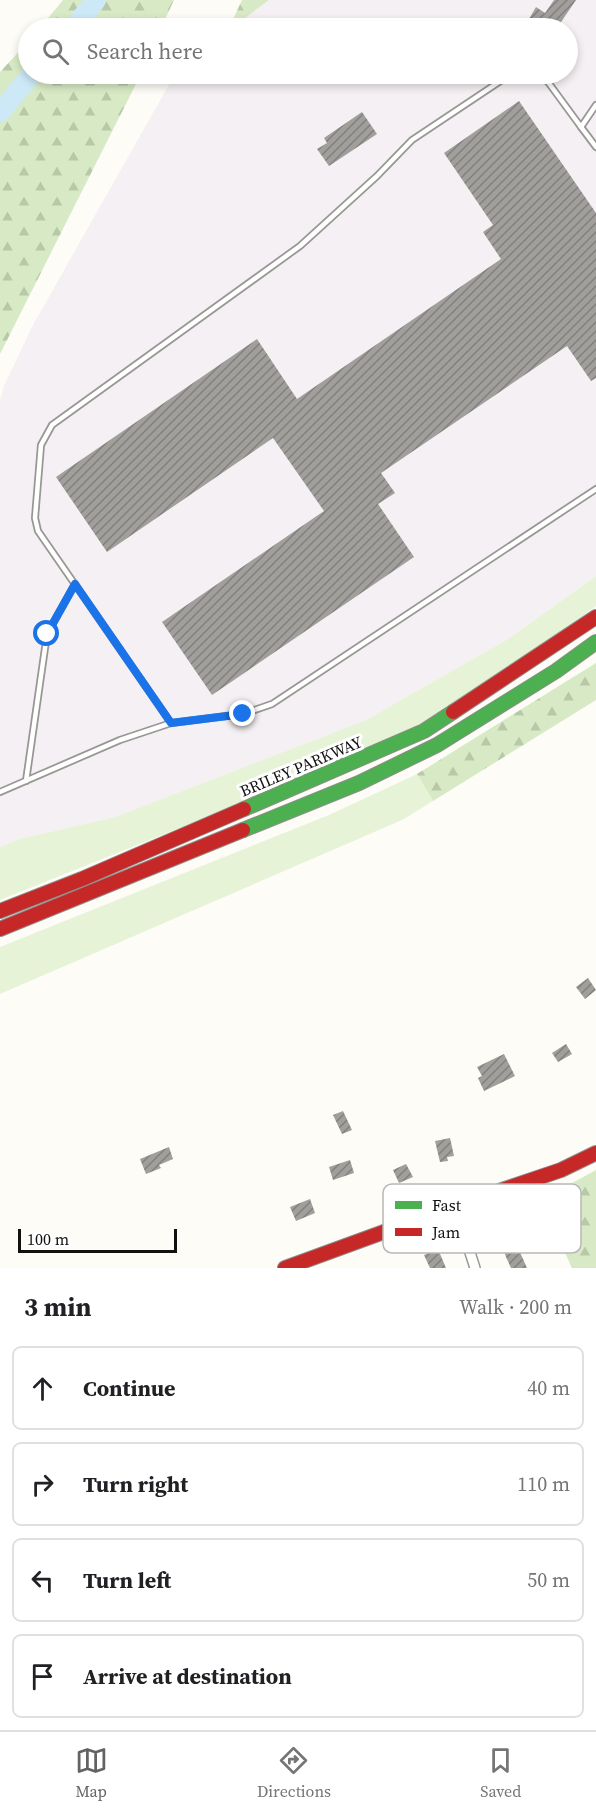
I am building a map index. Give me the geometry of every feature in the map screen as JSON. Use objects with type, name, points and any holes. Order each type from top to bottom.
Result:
[{"type":"main road","name":"BRILEY PARKWAY","points":[[0,911],[92,874],[424,731],[596,617]]},
{"type":"main road","points":[[0,930],[358,783],[436,745],[556,671],[596,642]]},
{"type":"main road","points":[[556,671],[596,651]]},
{"type":"main road","points":[[520,1184],[561,1170],[596,1153]]},
{"type":"main road","points":[[285,1268],[383,1232]]},
{"type":"street","points":[[470,1253],[475,1268]]},
{"type":"lane","points":[[171,723],[38,531],[35,518],[41,445],[52,425],[300,246],[377,176],[412,140],[496,84]]},
{"type":"lane","points":[[549,84],[596,147]]},
{"type":"lane","points":[[581,127],[596,105]]},
{"type":"lane","points":[[0,792],[120,740],[171,723],[243,714],[272,704],[596,489]]},
{"type":"lane","points":[[26,781],[47,634],[75,584]]},
{"type":"shaded area","points":[[269,0],[596,0],[596,576],[508,639],[366,720],[115,817],[19,839],[0,847],[0,400],[4,386],[33,325],[169,84],[578,84],[578,18],[245,18]]},
{"type":"green space","points":[[63,0],[174,0],[166,18],[48,18]]},
{"type":"green space","points":[[242,0],[269,0],[245,18],[234,18]]},
{"type":"green space","points":[[18,53],[18,84],[136,84],[0,354],[0,72]]},
{"type":"green space","points":[[596,576],[596,606],[477,690],[421,724],[329,768],[0,900],[0,847],[19,839],[115,817],[366,720],[508,639]]},
{"type":"green space","points":[[596,663],[596,700],[433,801],[417,774]]},
{"type":"green space","points":[[417,774],[433,801],[402,820],[0,994],[0,947],[329,815]]},
{"type":"green space","points":[[596,1170],[596,1268],[572,1268],[565,1253],[581,1253],[581,1184],[570,1184]]},
{"type":"building","points":[[554,0],[576,0],[564,18],[530,18],[536,7],[545,13]]},
{"type":"building","points":[[519,101],[596,213],[596,378],[591,381],[567,346],[381,473],[395,493],[378,504],[414,557],[212,695],[162,622],[324,511],[273,438],[107,552],[56,477],[257,339],[297,399],[501,259],[483,232],[493,225],[444,153]]},
{"type":"building","points":[[362,112],[377,134],[329,166],[317,149],[327,143],[324,138]]},
{"type":"building","points":[[588,978],[596,990],[585,999],[576,987]]},
{"type":"building","points":[[566,1044],[572,1054],[558,1062],[552,1053]]},
{"type":"building","points":[[504,1054],[515,1076],[484,1091],[478,1078],[482,1076],[477,1067]]},
{"type":"building","points":[[343,1111],[352,1130],[342,1134],[333,1115]]},
{"type":"building","points":[[450,1138],[454,1156],[447,1157],[448,1161],[440,1162],[435,1141]]},
{"type":"building","points":[[169,1147],[173,1159],[159,1165],[161,1168],[146,1174],[140,1159]]},
{"type":"building","points":[[350,1160],[354,1173],[333,1180],[329,1167]]},
{"type":"building","points":[[406,1164],[413,1177],[399,1183],[393,1170]]},
{"type":"building","points":[[310,1199],[315,1213],[296,1221],[290,1207]]},
{"type":"building","points":[[440,1253],[446,1268],[430,1268],[424,1255]]},
{"type":"building","points":[[505,1253],[520,1253],[527,1268],[511,1268]]},
{"type":"waterway","points":[[81,18],[96,0]]},
{"type":"waterway","points":[[0,112],[24,84]]},
{"type":"traffic: fast","points":[[243,830],[359,783],[437,745],[556,671],[596,642]]},
{"type":"traffic: fast","points":[[244,809],[424,731],[453,712]]},
{"type":"traffic: jam","points":[[453,712],[596,617]]},
{"type":"traffic: jam","points":[[0,911],[82,879],[244,809]]},
{"type":"traffic: jam","points":[[0,929],[243,830]]},
{"type":"traffic: jam","points":[[520,1184],[561,1170],[596,1153]]},
{"type":"traffic: jam","points":[[285,1268],[383,1232]]},
{"type":"route","points":[[47,634],[75,584],[171,723],[243,714]]}]
